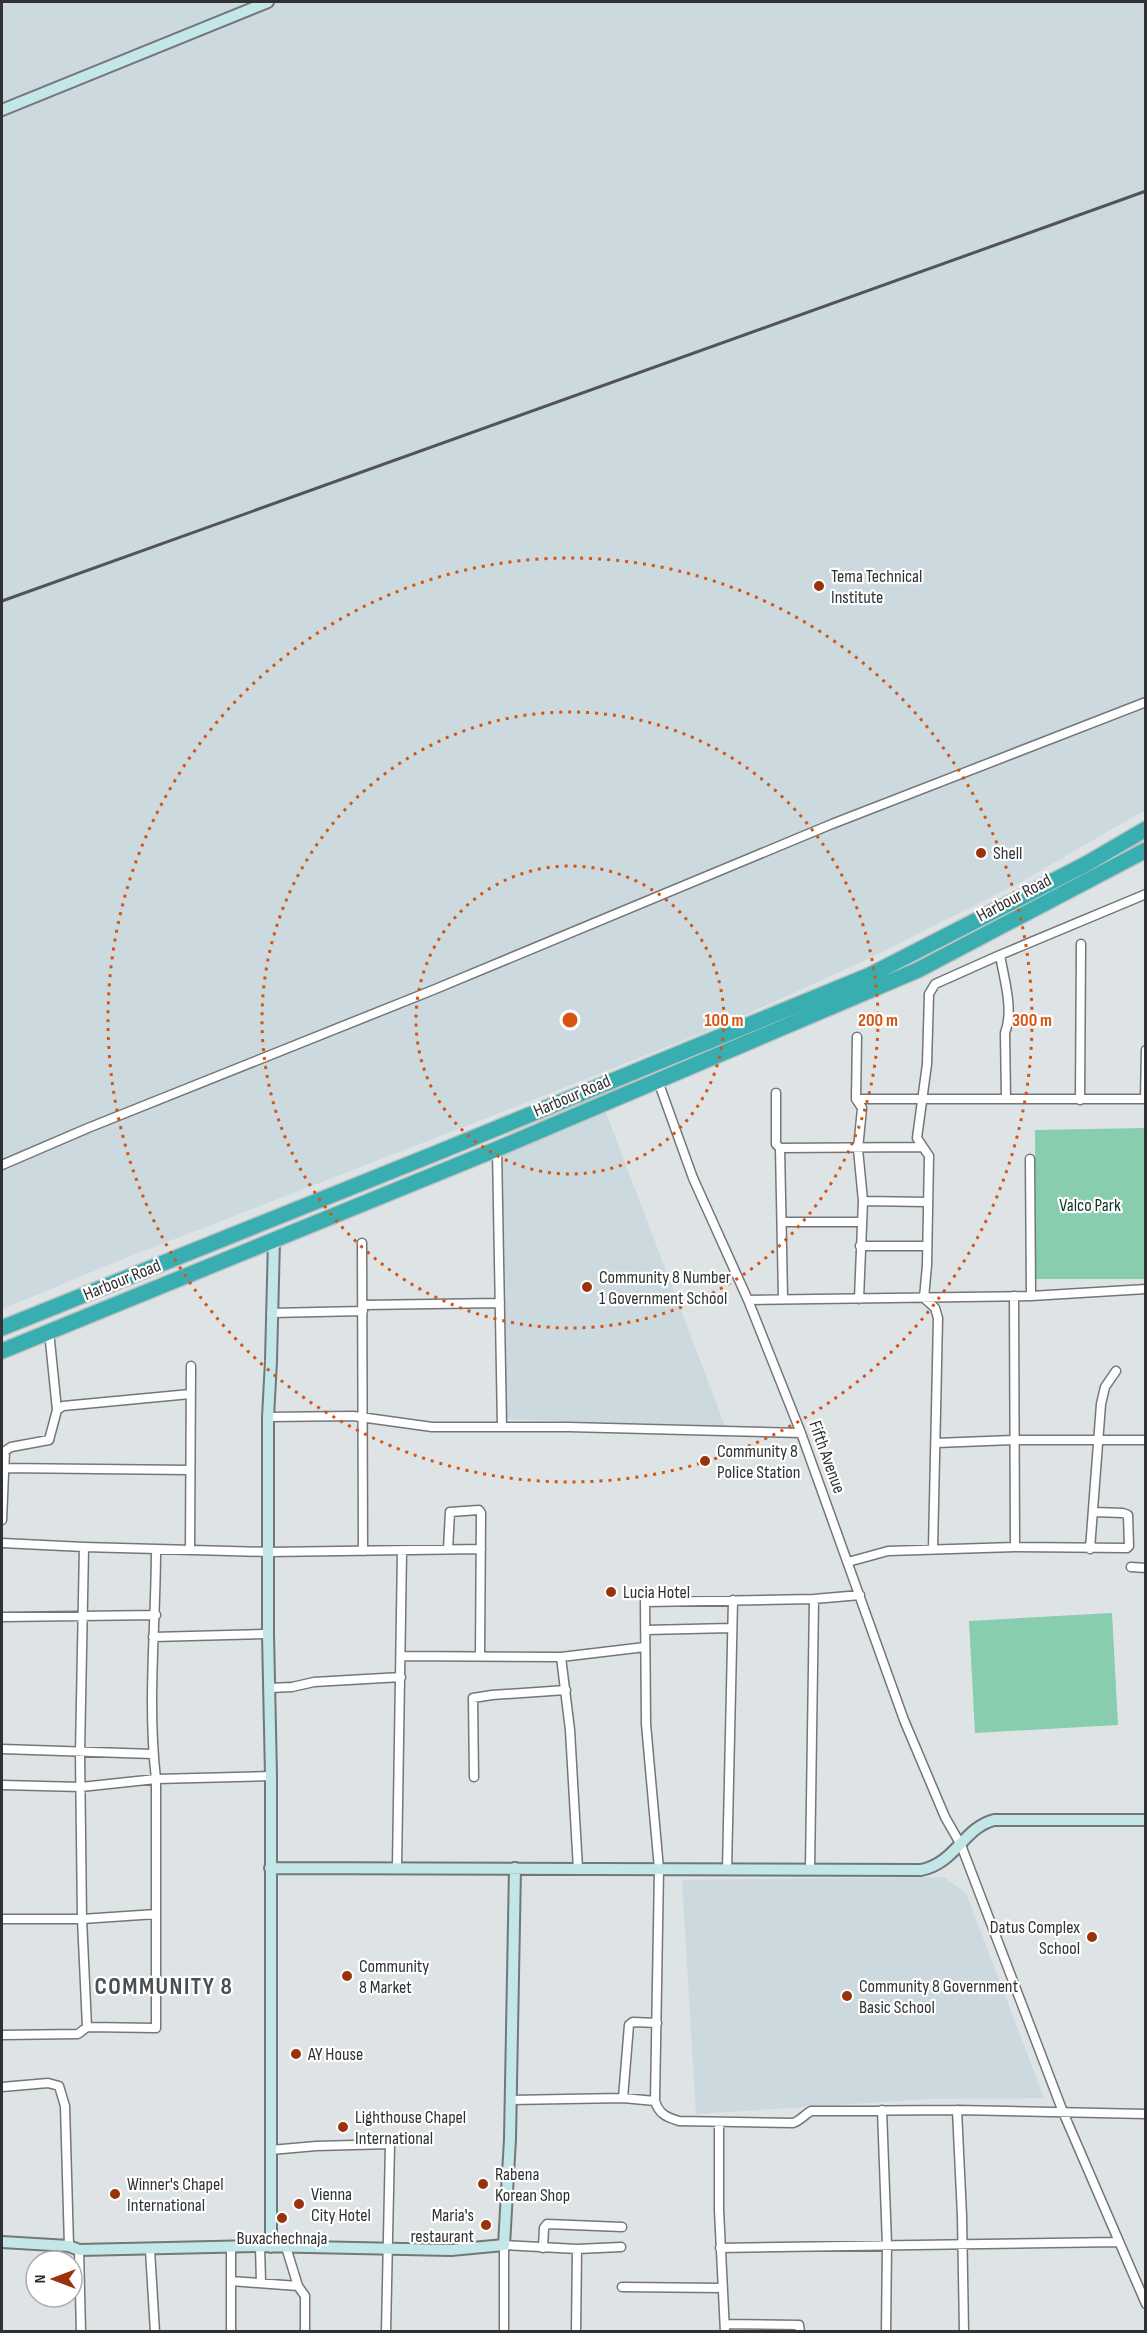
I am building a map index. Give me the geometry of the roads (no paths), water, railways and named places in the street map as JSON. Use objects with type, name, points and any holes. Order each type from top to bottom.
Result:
[{"type":"highway","name":"Harbour Road","points":[[2,1328],[870,975],[1086,864],[1146,829]]},
{"type":"highway","name":"Harbour Road","points":[[2,1351],[497,1149],[918,970],[1146,850]]},
{"type":"street","points":[[2,110],[268,2]]},
{"type":"street","points":[[2,1165],[88,1128],[433,990],[832,824],[1146,702]]},
{"type":"street","points":[[924,1298],[929,1156],[917,1138],[927,1064],[930,991],[935,984],[1146,894]]},
{"type":"street","points":[[1080,1100],[1081,944]]},
{"type":"street","points":[[1000,955],[1008,1007],[1008,1026],[1005,1033],[1006,1099]]},
{"type":"street","points":[[857,1037],[856,1099],[862,1108],[858,1149],[863,1201],[859,1299]]},
{"type":"street","points":[[856,1099],[1145,1099],[1146,1050]]},
{"type":"street","name":"Fifth Avenue","points":[[658,1082],[693,1178],[748,1300],[801,1433],[904,1720],[945,1817],[961,1845],[1063,2112],[1146,2304]]},
{"type":"street","points":[[776,1093],[776,1144],[780,1148],[783,1222],[783,1298]]},
{"type":"street","points":[[780,1148],[922,1148]]},
{"type":"street","points":[[497,1149],[502,1427]]},
{"type":"street","points":[[1030,1159],[1031,1296]]},
{"type":"street","points":[[863,1201],[927,1202]]},
{"type":"street","points":[[783,1222],[861,1222]]},
{"type":"street","points":[[261,2283],[271,2150],[268,1417],[273,1240]]},
{"type":"street","points":[[362,1243],[363,1551]]},
{"type":"street","points":[[860,1246],[927,1246]]},
{"type":"street","points":[[748,1300],[1031,1296],[1146,1289]]},
{"type":"street","points":[[1014,1296],[1015,1547]]},
{"type":"street","points":[[924,1298],[935,1308],[938,1318],[933,1549]]},
{"type":"street","points":[[272,1313],[500,1303]]},
{"type":"street","points":[[2,1520],[7,1448],[49,1440],[57,1410],[49,1331]]},
{"type":"street","points":[[190,1549],[191,1366]]},
{"type":"street","points":[[1090,1549],[1097,1441],[1105,1388],[1116,1371]]},
{"type":"street","points":[[57,1410],[63,1406],[190,1394]]},
{"type":"street","points":[[268,1417],[363,1417],[432,1427],[801,1433]]},
{"type":"street","points":[[936,1443],[1013,1440],[1146,1440]]},
{"type":"street","points":[[4,1468],[189,1470]]},
{"type":"street","points":[[448,1549],[450,1512],[477,1510],[482,1513],[480,1656]]},
{"type":"street","points":[[848,1562],[879,1552],[1015,1547],[1124,1549],[1129,1546],[1128,1515],[1093,1512]]},
{"type":"street","points":[[2,1543],[269,1552],[481,1549]]},
{"type":"street","points":[[84,1547],[80,1753],[82,1919],[87,2027]]},
{"type":"street","points":[[2,2035],[78,2034],[87,2027],[156,2028],[156,1779],[153,1754],[153,1637],[156,1616],[156,1549]]},
{"type":"street","points":[[397,1867],[402,1551]]},
{"type":"street","points":[[1131,1567],[1146,1568]]},
{"type":"street","points":[[860,1595],[814,1599],[645,1602],[646,1724],[659,1869],[656,2101],[658,2110],[666,2117],[679,2121],[719,2123],[793,2123],[800,2121],[811,2111],[957,2110],[1146,2114]]},
{"type":"street","points":[[810,1869],[814,1599]]},
{"type":"street","points":[[727,1870],[733,1600]]},
{"type":"street","points":[[2,1617],[156,1616]]},
{"type":"street","points":[[646,1630],[731,1628]]},
{"type":"street","points":[[153,1637],[268,1634]]},
{"type":"street","points":[[401,1656],[561,1657],[645,1647]]},
{"type":"street","points":[[561,1657],[566,1690],[578,1869]]},
{"type":"street","points":[[270,1688],[292,1687],[314,1682],[401,1677]]},
{"type":"street","points":[[474,1777],[473,1698],[566,1690]]},
{"type":"street","points":[[2,1749],[153,1754]]},
{"type":"street","points":[[2,1785],[81,1787],[156,1779],[271,1776]]},
{"type":"street","points":[[270,1868],[921,1870],[944,1862],[975,1828],[994,1820],[1146,1820]]},
{"type":"street","points":[[504,2331],[504,2245],[510,2139],[515,1868]]},
{"type":"street","points":[[2,1919],[82,1919],[156,1914]]},
{"type":"street","points":[[623,2098],[629,2025],[633,2022],[657,2023]]},
{"type":"street","points":[[2,2087],[48,2083],[59,2086],[65,2106],[81,2331]]},
{"type":"street","points":[[510,2100],[623,2098],[656,2101]]},
{"type":"street","points":[[882,2110],[886,2331]]},
{"type":"street","points":[[957,2110],[964,2331]]},
{"type":"street","points":[[719,2123],[720,2248],[725,2328],[799,2325],[800,2331]]},
{"type":"street","points":[[271,2150],[390,2144],[386,2331]]},
{"type":"street","points":[[543,2248],[544,2228],[547,2224],[622,2227]]},
{"type":"street","points":[[2,2242],[74,2248],[150,2250],[231,2247],[451,2250],[504,2245],[577,2249],[621,2247]]},
{"type":"street","points":[[720,2248],[1119,2242]]},
{"type":"street","points":[[231,2247],[231,2331]]},
{"type":"street","points":[[286,2247],[298,2286],[305,2296],[305,2331]]},
{"type":"street","points":[[576,2331],[577,2249]]},
{"type":"street","points":[[150,2250],[154,2331]]},
{"type":"street","points":[[231,2281],[298,2286]]},
{"type":"street","points":[[622,2287],[723,2288]]},
{"type":"railway","points":[[2,601],[1146,191]]},
{"type":"place","name":"Tema Technical Institute","points":[[819,586]]},
{"type":"place","name":"Shell","points":[[981,853]]},
{"type":"place","name":"Community 8 Number 1 Government School","points":[[587,1287]]},
{"type":"place","name":"Community 8 Police Station","points":[[705,1461]]},
{"type":"place","name":"Lucia Hotel","points":[[611,1592]]},
{"type":"place","name":"Datus Complex School","points":[[1092,1937]]},
{"type":"place","name":"Community 8 Market","points":[[347,1976]]},
{"type":"place","name":"Community 8 Government Basic School","points":[[847,1996]]},
{"type":"place","name":"AY House","points":[[296,2054]]},
{"type":"place","name":"Lighthouse Chapel International","points":[[343,2127]]},
{"type":"place","name":"Rabena Korean Shop","points":[[483,2184]]},
{"type":"place","name":"Winner's Chapel International","points":[[115,2194]]},
{"type":"place","name":"Vienna City Hotel","points":[[299,2204]]},
{"type":"place","name":"Buxachechnaja","points":[[282,2218]]},
{"type":"place","name":"Maria's restaurant","points":[[486,2225]]},
{"type":"district","name":"COMMUNITY 8","points":[[164,1986]]},
{"type":"park label","name":"Valco Park","points":[[1090,1205]]}]
